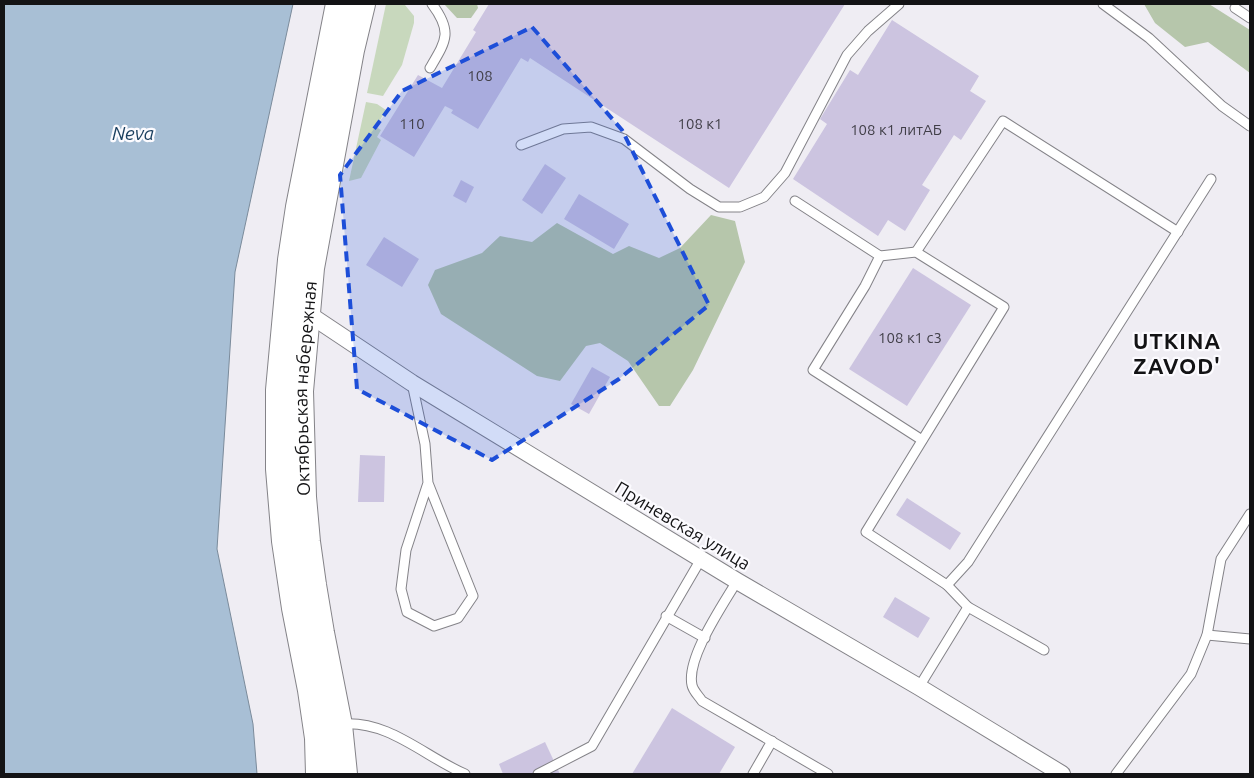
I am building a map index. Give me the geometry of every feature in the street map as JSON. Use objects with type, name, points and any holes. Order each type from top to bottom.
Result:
[{"type":"main road","name":"Октябрьская набережная","points":[[339,4],[299,207],[296,311],[303,497],[313,585],[339,725],[344,774]]},
{"type":"main road","name":"Октябрьская набережная","points":[[319,774],[318,738],[311,690],[295,608],[285,541],[279,469],[279,390],[296,311],[312,259],[351,50],[362,4]]},
{"type":"street","name":"Приневская улица","points":[[296,311],[737,581],[919,687],[1062,774]]},
{"type":"lane","points":[[430,68],[444,44],[446,34],[441,15],[432,4]]},
{"type":"lane","points":[[521,145],[563,129],[591,127],[624,139],[690,189],[719,206],[740,206],[764,197],[785,173],[846,55],[868,31],[898,4]]},
{"type":"lane","points":[[1103,4],[1150,38],[1222,106],[1250,126]]},
{"type":"lane","points":[[1235,8],[1250,18]]},
{"type":"lane","points":[[916,252],[1003,121],[1178,232]]},
{"type":"lane","points":[[947,585],[968,562],[1211,179]]},
{"type":"lane","points":[[795,201],[880,256],[916,252],[1004,307],[866,532],[947,585],[968,607],[1044,650]]},
{"type":"lane","points":[[880,256],[865,286],[813,370],[922,440]]},
{"type":"lane","points":[[412,383],[425,444],[428,483],[473,596],[458,618],[434,626],[407,612],[401,589],[406,550],[428,483]]},
{"type":"lane","points":[[1116,774],[1191,674],[1207,634],[1221,559],[1250,514]]},
{"type":"lane","points":[[538,774],[592,746],[666,616],[701,559]]},
{"type":"lane","points":[[737,581],[694,658],[690,673],[692,687],[702,700],[828,774]]},
{"type":"lane","points":[[919,687],[968,607]]},
{"type":"lane","points":[[666,616],[705,638]]},
{"type":"lane","points":[[1207,634],[1250,639]]},
{"type":"lane","points":[[339,725],[356,723],[391,733],[465,774]]},
{"type":"lane","points":[[753,774],[772,741]]},
{"type":"highlighted area","points":[[532,27],[622,130],[709,305],[619,379],[492,460],[357,389],[340,175],[402,91]]},
{"type":"green space","points":[[386,4],[405,5],[414,16],[414,23],[402,65],[383,96],[367,93]]},
{"type":"green space","points":[[444,4],[477,4],[478,8],[471,18],[457,18]]},
{"type":"green space","points":[[1144,4],[1209,4],[1250,30],[1250,73],[1208,42],[1185,47],[1155,23]]},
{"type":"green space","points":[[366,102],[377,104],[386,110],[376,127],[381,130],[377,137],[381,140],[361,178],[349,181]]},
{"type":"green space","points":[[711,215],[735,221],[745,262],[693,370],[670,406],[659,406],[628,361],[600,343],[586,346],[560,381],[537,376],[441,314],[428,285],[435,270],[482,253],[500,236],[532,242],[557,223],[613,254],[629,246],[659,258],[680,248]]},
{"type":"water","name":"Neva","points":[[4,4],[293,4],[235,272],[217,549],[253,724],[257,774],[4,774]]},
{"type":"building","points":[[489,4],[845,4],[729,188],[530,58],[528,62],[521,58],[478,129],[451,113],[453,110],[445,106],[414,157],[380,136],[418,75],[442,88],[476,32],[473,30]]},
{"type":"building","points":[[892,20],[979,76],[970,91],[986,101],[961,140],[954,135],[922,185],[930,190],[905,231],[888,220],[878,236],[793,179],[827,124],[820,119],[850,70],[858,75]]},
{"type":"building","points":[[545,164],[566,178],[542,214],[522,200]]},
{"type":"building","points":[[461,180],[474,187],[466,203],[453,196]]},
{"type":"building","points":[[579,194],[629,224],[614,249],[564,219]]},
{"type":"building","points":[[384,237],[419,259],[402,287],[366,265]]},
{"type":"building","points":[[913,268],[971,305],[907,406],[849,369]]},
{"type":"building","points":[[592,367],[610,377],[589,414],[571,404]]},
{"type":"building","points":[[360,455],[385,456],[384,502],[358,502]]},
{"type":"building","points":[[907,498],[961,533],[950,550],[896,515]]},
{"type":"building","points":[[895,597],[930,618],[918,638],[883,617]]},
{"type":"building","points":[[672,708],[735,747],[719,774],[632,774]]},
{"type":"building","points":[[545,742],[560,774],[503,774],[499,764]]},
{"type":"district","name":"UTKINA ZAVOD'","points":[[1177,352]]}]
